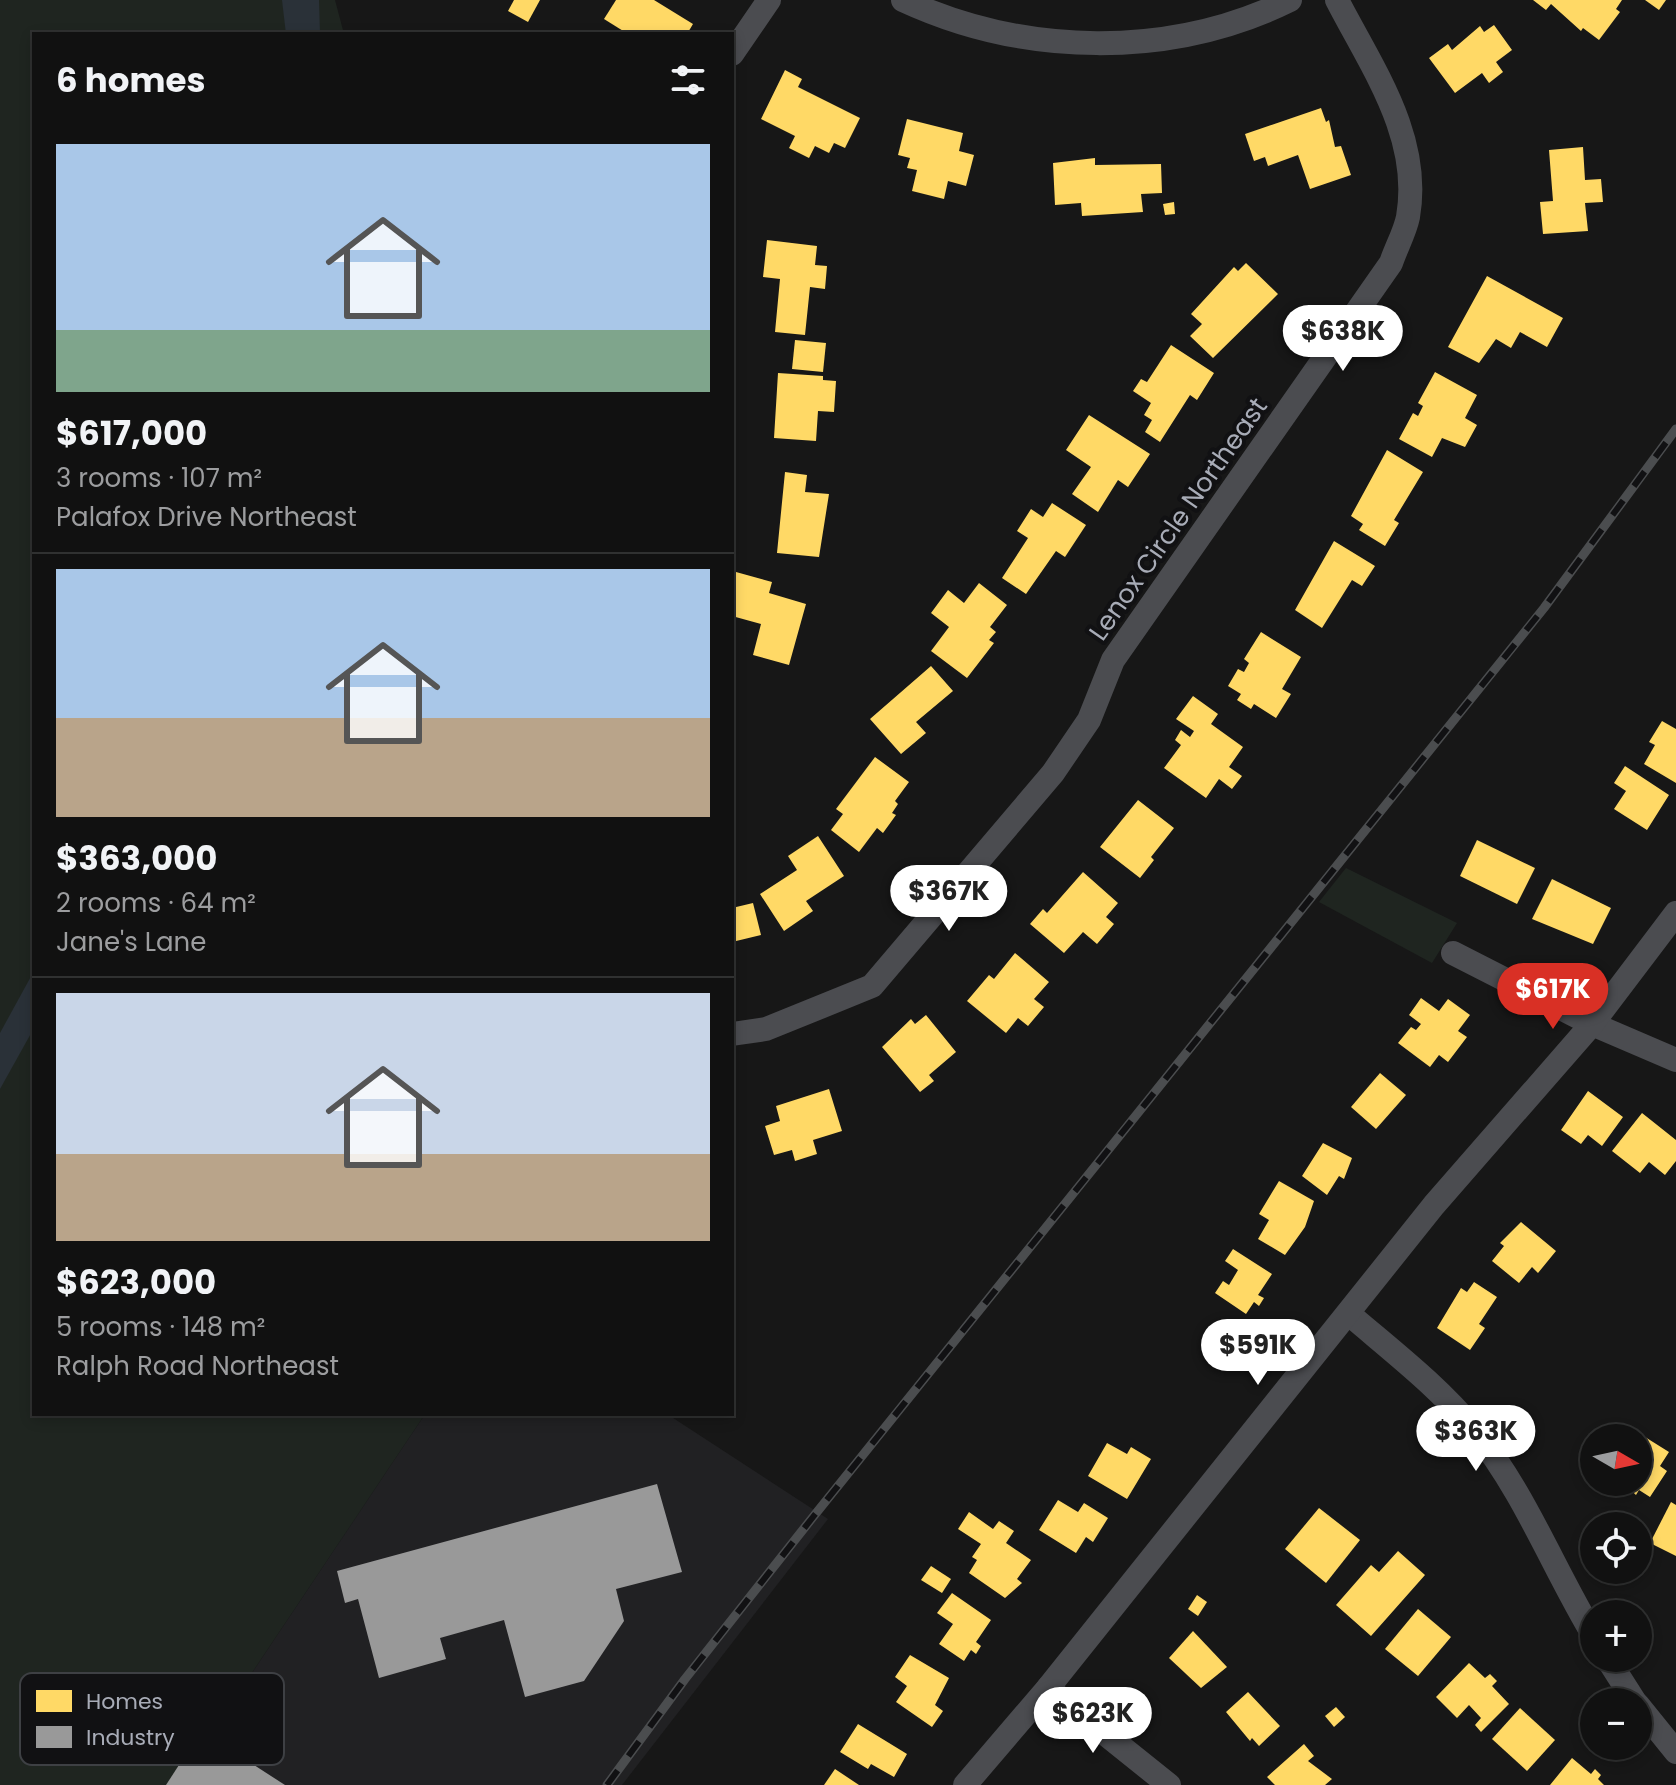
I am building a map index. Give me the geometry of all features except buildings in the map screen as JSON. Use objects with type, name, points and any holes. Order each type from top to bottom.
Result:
[{"type":"street","points":[[734,51],[769,0]]},
{"type":"street","points":[[903,0],[933,14],[1002,34],[1065,43],[1129,43],[1200,32],[1290,0]]},
{"type":"street","name":"Lenox Circle Northeast","points":[[734,1034],[766,1029],[872,986],[1053,773],[1089,720],[1113,660],[1391,263],[1408,219],[1412,178],[1404,135],[1337,0]]},
{"type":"street","points":[[965,1785],[1048,1688],[1147,1560],[1349,1314],[1434,1205],[1592,1024],[1676,913]]},
{"type":"street","points":[[1453,953],[1592,1024],[1676,1060]]},
{"type":"street","points":[[1349,1314],[1442,1394],[1475,1431],[1526,1508],[1580,1610]]},
{"type":"street","points":[[1048,1688],[1169,1785]]},
{"type":"street","points":[[1652,1722],[1676,1752]]},
{"type":"shaded area","points":[[0,0],[335,0],[343,32],[32,32],[32,1416],[424,1416],[252,1673],[20,1673],[20,1765],[190,1765],[177,1785],[0,1785]]},
{"type":"shaded area","points":[[282,0],[319,0],[320,32],[286,32]]},
{"type":"shaded area","points":[[1346,868],[1457,923],[1432,963],[1319,902]]},
{"type":"shaded area","points":[[32,975],[32,1032],[0,1089],[0,1033]]},
{"type":"shaded area","points":[[424,1416],[670,1416],[828,1519],[622,1785],[177,1785],[190,1765],[284,1765],[284,1673],[252,1673]]},
{"type":"railway","points":[[607,1785],[685,1679],[813,1517],[1544,608],[1676,429]]}]
